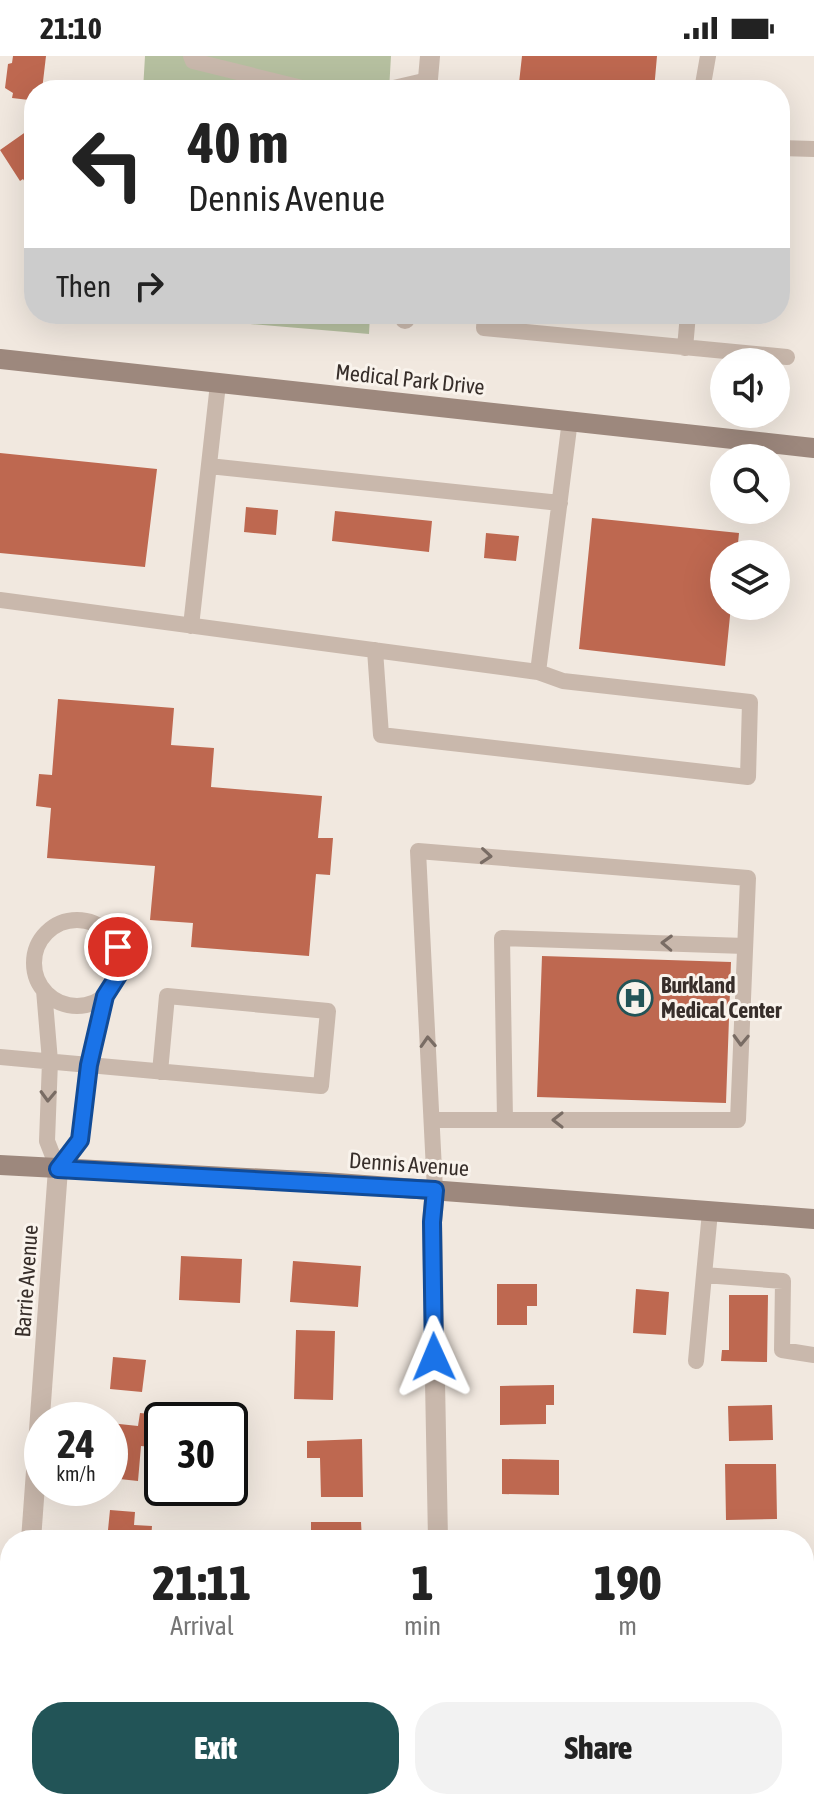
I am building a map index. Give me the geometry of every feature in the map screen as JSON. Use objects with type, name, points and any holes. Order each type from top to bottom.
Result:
[{"type":"street","points":[[428,80],[430,56]]},
{"type":"street","name":"Medical Park Drive","points":[[0,359],[814,448]]},
{"type":"street","name":"Dennis Avenue","points":[[0,1165],[435,1190],[814,1219]]},
{"type":"street","name":"Barrie Avenue","points":[[32,1530],[58,1169]]},
{"type":"street","points":[[435,1190],[432,1222],[438,1530]]},
{"type":"lane","points":[[191,56],[193,61],[270,80]]},
{"type":"lane","points":[[704,80],[708,56]]},
{"type":"lane","points":[[790,148],[814,149]]},
{"type":"lane","points":[[484,324],[484,328],[710,350]]},
{"type":"lane","points":[[685,348],[687,324]]},
{"type":"lane","points":[[191,626],[218,384]]},
{"type":"lane","points":[[538,672],[570,420]]},
{"type":"lane","points":[[209,466],[560,503]]},
{"type":"lane","points":[[0,600],[191,626],[375,650],[538,672],[563,681],[750,702],[748,777],[381,735],[375,650]]},
{"type":"lane","points":[[432,1120],[738,1120],[748,878],[418,851],[435,1190]]},
{"type":"lane","points":[[58,1169],[80,1140],[89,1065],[105,996],[119,974],[121,960],[111,935],[89,921],[75,919],[50,929],[41,939],[34,965],[44,990],[54,999],[80,1006],[105,996]]},
{"type":"lane","points":[[505,1120],[502,938],[745,946]]},
{"type":"lane","points":[[44,990],[50,1061],[47,1141],[58,1169]]},
{"type":"lane","points":[[0,1057],[160,1072],[321,1086],[328,1011],[167,996],[160,1072]]},
{"type":"lane","points":[[696,1361],[710,1212]]},
{"type":"lane","points":[[704,1275],[783,1281],[782,1350],[814,1355]]},
{"type":"green space","points":[[145,56],[391,56],[390,80],[144,80]]},
{"type":"green space","points":[[250,324],[370,324],[369,334]]},
{"type":"building","points":[[13,56],[46,56],[43,80],[24,80],[24,99],[12,98],[13,93],[5,88],[8,64],[12,63]]},
{"type":"building","points":[[522,56],[657,56],[655,80],[519,80]]},
{"type":"building","points":[[24,133],[24,181],[20,181],[0,150]]},
{"type":"building","points":[[0,453],[157,469],[145,567],[0,553]]},
{"type":"building","points":[[246,507],[278,510],[276,535],[244,532]]},
{"type":"building","points":[[335,511],[432,521],[429,552],[332,541]]},
{"type":"building","points":[[592,518],[739,533],[738,540],[710,540],[710,620],[730,620],[725,666],[579,649]]},
{"type":"building","points":[[486,533],[519,536],[516,561],[484,558]]},
{"type":"building","points":[[58,699],[174,708],[171,745],[214,748],[211,787],[322,796],[318,838],[333,838],[330,875],[316,874],[309,956],[191,947],[193,923],[150,920],[155,866],[47,858],[51,808],[36,806],[39,774],[52,775]]},
{"type":"building","name":"Burkland Medical Center","points":[[542,956],[731,962],[726,1103],[537,1097]]},
{"type":"building","points":[[181,1256],[242,1259],[240,1303],[179,1300]]},
{"type":"building","points":[[293,1261],[361,1266],[358,1307],[290,1302]]},
{"type":"building","points":[[497,1284],[537,1284],[537,1306],[527,1306],[527,1325],[497,1325]]},
{"type":"building","points":[[636,1289],[669,1292],[666,1335],[633,1333]]},
{"type":"building","points":[[729,1295],[768,1295],[767,1362],[721,1361],[722,1350],[729,1350]]},
{"type":"building","points":[[296,1330],[335,1331],[333,1400],[294,1399]]},
{"type":"building","points":[[113,1357],[146,1360],[142,1392],[110,1389]]},
{"type":"building","points":[[554,1385],[554,1405],[546,1405],[546,1424],[500,1425],[500,1386]]},
{"type":"building","points":[[772,1405],[773,1440],[729,1441],[728,1406]]},
{"type":"building","points":[[140,1413],[144,1413],[144,1446],[141,1446],[138,1481],[128,1480],[128,1425],[138,1426]]},
{"type":"building","points":[[362,1439],[363,1497],[321,1497],[320,1458],[307,1458],[307,1441]]},
{"type":"building","points":[[502,1459],[559,1460],[559,1495],[502,1494]]},
{"type":"building","points":[[725,1464],[776,1464],[777,1519],[726,1520]]},
{"type":"building","points":[[110,1510],[135,1512],[134,1525],[152,1526],[152,1530],[108,1530]]},
{"type":"building","points":[[311,1522],[361,1522],[361,1530],[311,1530]]},
{"type":"place","name":"Burkland Medical Center","points":[[635,998]]},
{"type":"route","points":[[118,947],[121,960],[119,974],[105,996],[89,1065],[80,1140],[58,1169],[435,1190],[432,1222],[434,1357]]}]
